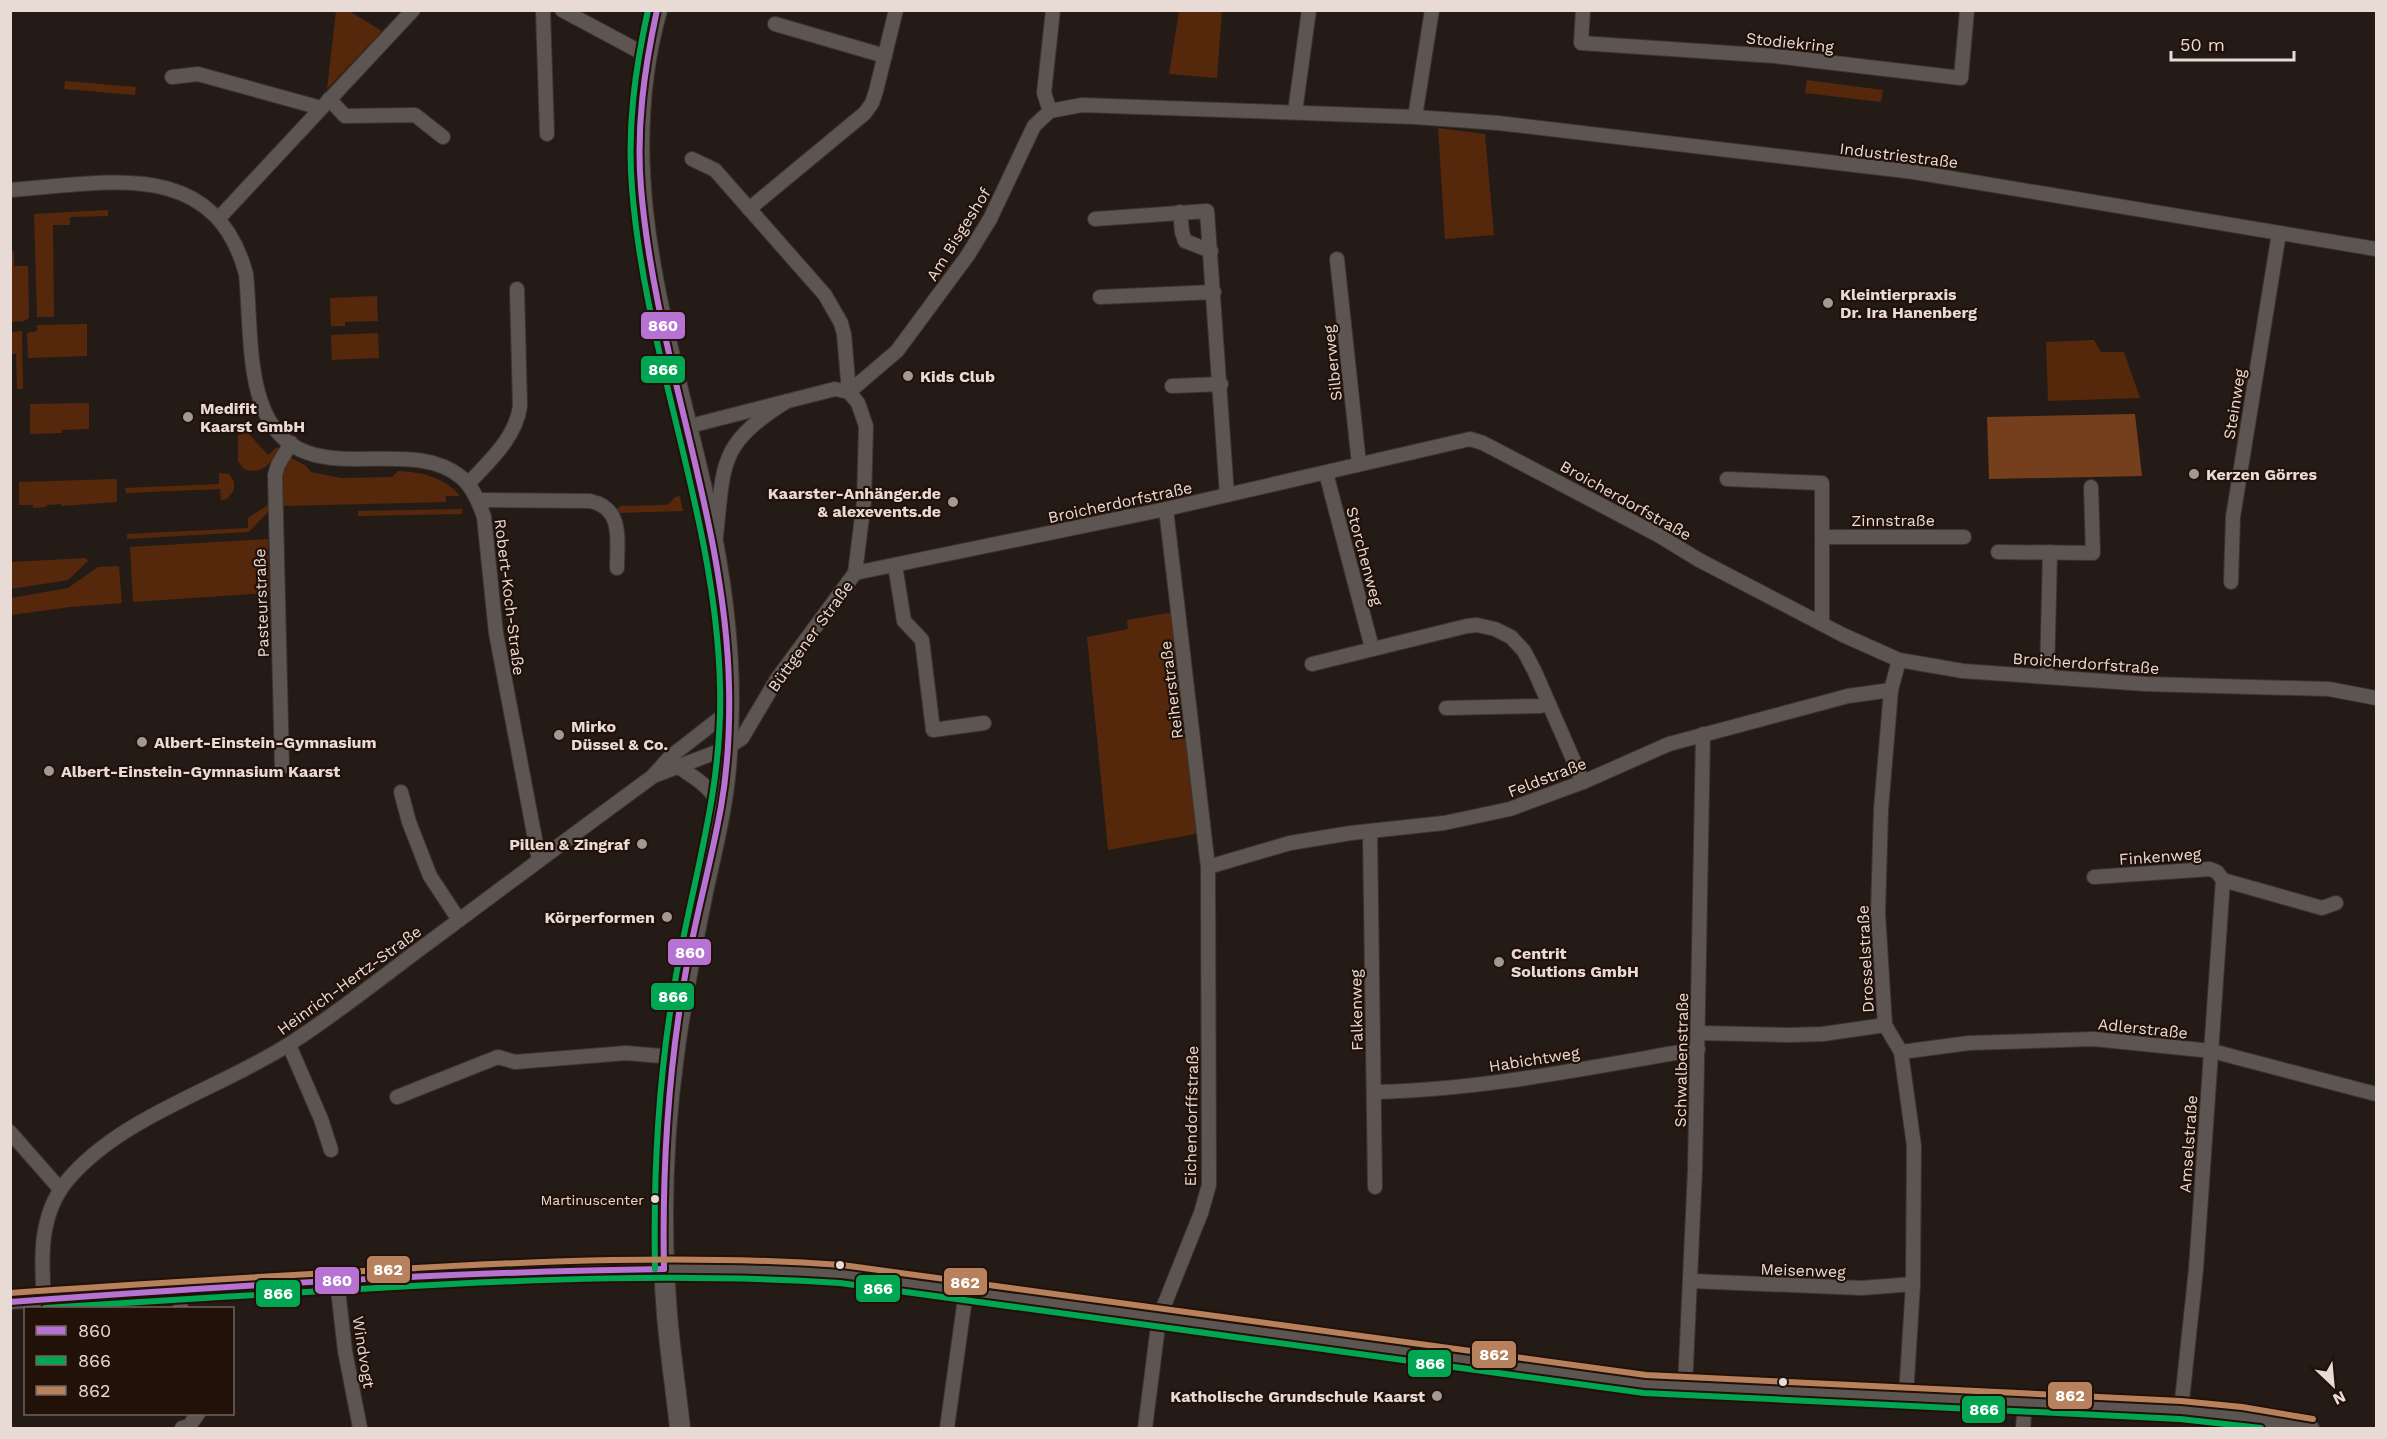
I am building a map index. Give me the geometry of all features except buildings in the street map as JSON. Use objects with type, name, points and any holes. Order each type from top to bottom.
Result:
[{"type":"main road","points":[[657,10],[646,55],[639,109],[641,203],[651,273],[715,550],[727,649],[729,711],[721,806],[686,974],[666,1120],[662,1191],[664,1269],[667,1318],[680,1428]]},
{"type":"street","points":[[219,218],[413,10]]},
{"type":"street","points":[[543,10],[547,134]]},
{"type":"street","points":[[562,10],[646,55]]},
{"type":"street","points":[[749,209],[865,113],[876,91],[896,10]]},
{"type":"street","points":[[1053,10],[1044,93],[1050,111],[1082,105],[1415,117],[1432,10]]},
{"type":"street","points":[[1295,112],[1309,10]]},
{"type":"street","name":"Stodiekring","points":[[1583,10],[1581,44],[1775,56],[1961,78],[1967,10]]},
{"type":"street","points":[[775,24],[885,56]]},
{"type":"street","points":[[172,77],[198,74],[325,104],[345,116],[416,116],[443,136]]},
{"type":"street","name":"Am Bisgeshof","points":[[849,392],[897,351],[944,290],[990,219],[1034,126],[1050,111]]},
{"type":"street","name":"Industriestraße","points":[[1415,117],[1498,123],[1914,172],[2376,249]]},
{"type":"street","name":"Büttgener Straße","points":[[692,159],[715,170],[825,295],[836,313],[844,334],[849,392],[863,414],[866,437],[864,501],[855,573],[777,679],[742,738],[727,748]]},
{"type":"street","name":"Robert-Koch-Straße","points":[[10,190],[112,182],[164,187],[190,197],[219,218],[237,246],[246,274],[253,360],[260,401],[276,429],[291,443],[307,453],[330,458],[431,463],[452,471],[468,484],[478,500],[487,534],[496,633],[539,860]]},
{"type":"street","points":[[1095,219],[1208,211],[1227,495]]},
{"type":"street","points":[[1180,213],[1185,241],[1211,251]]},
{"type":"street","name":"Steinweg","points":[[2231,582],[2233,517],[2279,232]]},
{"type":"street","name":"Silberweg","points":[[1337,259],[1359,464]]},
{"type":"street","points":[[468,484],[504,444],[519,419],[518,289]]},
{"type":"street","points":[[1100,297],[1214,292]]},
{"type":"street","points":[[1172,386],[1221,384]]},
{"type":"street","points":[[686,427],[835,389],[849,392]]},
{"type":"street","points":[[715,550],[723,470],[730,452],[747,429],[787,401]]},
{"type":"street","name":"Broicherdorfstraße","points":[[855,573],[1166,509],[1462,439],[1476,440],[1822,623],[1899,660],[1963,671],[2146,684],[2329,689],[2376,698]]},
{"type":"street","name":"Pasteurstraße","points":[[282,767],[274,475],[291,443]]},
{"type":"street","name":"Storchenweg","points":[[1326,473],[1372,648]]},
{"type":"street","points":[[1727,479],[1822,483],[1822,623]]},
{"type":"street","points":[[1998,552],[2093,553],[2091,487]]},
{"type":"street","points":[[478,500],[591,501],[602,505],[615,518],[618,526],[617,568]]},
{"type":"street","name":"Reiherstraße","points":[[1166,509],[1208,867]]},
{"type":"street","name":"Zinnstraße","points":[[1822,537],[1964,537]]},
{"type":"street","points":[[2047,676],[2049,552]]},
{"type":"street","points":[[895,566],[904,621],[922,640],[933,730],[984,723]]},
{"type":"street","points":[[1312,664],[1467,626],[1486,626],[1511,637],[1529,659],[1583,782]]},
{"type":"street","name":"Drosselstraße","points":[[1899,660],[1891,690],[1881,810],[1878,913],[1885,1025],[1901,1052],[1914,1146],[1913,1284],[1906,1396]]},
{"type":"street","name":"Feldstraße","points":[[1208,867],[1290,843],[1473,818],[1510,809],[1583,782],[1657,748],[1848,696],[1891,690]]},
{"type":"street","points":[[1446,708],[1549,704]]},
{"type":"street","name":"Heinrich-Hertz-Straße","points":[[44,1299],[42,1249],[44,1233],[60,1189],[93,1155],[122,1134],[241,1073],[331,1017],[652,777],[670,757],[729,711]]},
{"type":"street","name":"Schwalbenstraße","points":[[1685,1387],[1691,1281],[1698,1049],[1703,734]]},
{"type":"street","name":"Heinrich-Hertz-Straße","points":[[652,777],[727,748]]},
{"type":"street","points":[[677,766],[705,784],[721,806]]},
{"type":"street","points":[[401,792],[409,822],[430,876],[459,920]]},
{"type":"street","name":"Falkenweg","points":[[1370,832],[1375,1187]]},
{"type":"street","name":"Eichendorffstraße","points":[[1145,1428],[1159,1318],[1201,1213],[1209,1185],[1208,867]]},
{"type":"street","name":"Finkenweg","points":[[2094,878],[2210,869],[2217,872],[2223,880],[2322,908],[2336,903]]},
{"type":"street","name":"Amselstraße","points":[[2181,1410],[2196,1269],[2223,880]]},
{"type":"street","points":[[1698,1034],[1823,1034],[1885,1025]]},
{"type":"street","name":"Adlerstraße","points":[[1901,1052],[1969,1043],[2094,1039],[2212,1051],[2376,1094]]},
{"type":"street","points":[[289,1045],[321,1119],[330,1150]]},
{"type":"street","name":"Habichtweg","points":[[1374,1092],[1422,1091],[1496,1082],[1698,1049]]},
{"type":"street","points":[[397,1097],[498,1057],[515,1062],[626,1053],[673,1057]]},
{"type":"street","points":[[10,1132],[60,1189]]},
{"type":"street","points":[[10,1302],[516,1271],[664,1269],[808,1272],[1600,1379],[1685,1387],[2181,1410],[2241,1416],[2312,1428]]},
{"type":"street","name":"Windvogt","points":[[337,1281],[345,1351],[360,1428]]},
{"type":"street","name":"Meisenweg","points":[[1691,1281],[1862,1288],[1913,1284]]},
{"type":"street","points":[[178,1290],[181,1307]]},
{"type":"street","points":[[947,1428],[966,1292]]},
{"type":"street","points":[[2023,1428],[2025,1402]]},
{"type":"street","points":[[186,1428],[196,1415]]},
{"type":"shaded area","points":[[336,11],[349,11],[382,31],[327,89]]},
{"type":"shaded area","points":[[1179,11],[1222,11],[1217,78],[1169,74]]},
{"type":"shaded area","points":[[1807,80],[1883,90],[1881,102],[1805,93]]},
{"type":"shaded area","points":[[65,81],[136,87],[135,95],[64,89]]},
{"type":"shaded area","points":[[1438,128],[1485,134],[1494,235],[1445,239]]},
{"type":"shaded area","points":[[108,210],[108,216],[70,217],[70,225],[53,225],[54,317],[37,317],[34,214]]},
{"type":"shaded area","points":[[10,251],[14,251],[14,266],[28,266],[29,318],[24,321],[11,322]]},
{"type":"shaded area","points":[[377,296],[378,321],[345,322],[345,326],[331,326],[330,298]]},
{"type":"shaded area","points":[[87,324],[87,356],[28,358],[27,333],[37,331],[37,325]]},
{"type":"shaded area","points":[[22,331],[23,389],[17,389],[16,354],[11,354],[11,332]]},
{"type":"shaded area","points":[[378,333],[379,358],[332,360],[331,335]]},
{"type":"shaded area","points":[[2094,340],[2101,352],[2124,352],[2140,398],[2048,401],[2046,342]]},
{"type":"shaded area","points":[[89,403],[89,429],[30,434],[30,404]]},
{"type":"shaded area","points":[[2135,414],[2142,476],[1989,479],[1987,417]]},
{"type":"shaded area","points":[[247,432],[268,455],[277,447],[280,450],[269,464],[256,471],[244,469],[238,461],[238,435]]},
{"type":"shaded area","points":[[291,458],[305,465],[311,472],[341,478],[392,477],[398,471],[424,474],[447,484],[460,496],[446,496],[446,502],[282,506],[281,476]]},
{"type":"shaded area","points":[[219,473],[229,474],[234,482],[234,490],[227,499],[221,500],[220,489],[126,493],[125,488],[219,484]]},
{"type":"shaded area","points":[[117,479],[117,502],[47,505],[33,508],[33,505],[19,505],[19,482]]},
{"type":"shaded area","points":[[680,496],[683,511],[617,513],[615,510],[621,506],[666,505],[675,497]]},
{"type":"shaded area","points":[[269,504],[269,511],[249,532],[127,539],[127,534],[248,528],[248,518]]},
{"type":"shaded area","points":[[462,509],[462,514],[358,516],[358,511]]},
{"type":"shaded area","points":[[268,539],[269,593],[133,602],[130,547]]},
{"type":"shaded area","points":[[86,558],[88,561],[68,580],[11,589],[11,562]]},
{"type":"shaded area","points":[[119,566],[122,603],[11,615],[11,598],[68,588],[98,567]]},
{"type":"shaded area","points":[[1174,612],[1201,833],[1108,850],[1087,637],[1128,629],[1127,620]]},
{"type":"transit line","name":"866","points":[[648,10],[639,55],[631,121],[632,188],[639,251],[651,313],[706,560],[716,623],[720,686],[720,723],[712,794],[677,970],[666,1044],[656,1156],[655,1269]]},
{"type":"transit line","name":"860","points":[[657,10],[648,55],[640,121],[641,188],[660,313],[716,560],[725,622],[729,685],[728,746],[721,807],[689,955],[674,1049],[665,1159],[664,1269]]},
{"type":"transit line","name":"862","points":[[10,1293],[496,1264],[612,1260],[727,1260],[842,1265],[1646,1375],[2181,1401],[2242,1407],[2313,1419]]},
{"type":"transit line","name":"860","points":[[10,1302],[337,1281],[500,1273],[664,1269]]},
{"type":"transit line","name":"866","points":[[61,1307],[335,1290],[550,1280],[724,1278],[840,1283],[1644,1393],[2180,1419],[2261,1428]]},
{"type":"place","name":"Kleintierpraxis Dr. Ira Hanenberg","points":[[1828,303]]},
{"type":"place","name":"Kids Club","points":[[908,376]]},
{"type":"place","name":"Medifit Kaarst GmbH","points":[[188,417]]},
{"type":"place","name":"Kerzen Görres","points":[[2194,474]]},
{"type":"place","name":"Kaarster-Anhänger.de & alexevents.de","points":[[953,502]]},
{"type":"place","name":"Mirko Düssel & Co.","points":[[559,735]]},
{"type":"place","name":"Albert-Einstein-Gymnasium","points":[[142,742]]},
{"type":"place","name":"Albert-Einstein-Gymnasium Kaarst","points":[[49,771]]},
{"type":"place","name":"Pillen & Zingraf","points":[[642,844]]},
{"type":"place","name":"Körperformen","points":[[667,917]]},
{"type":"place","name":"Centrit Solutions GmbH","points":[[1499,962]]},
{"type":"place","name":"Martinuscenter","points":[[655,1199]]},
{"type":"place","name":"Katholische Grundschule Kaarst","points":[[1437,1396]]}]
